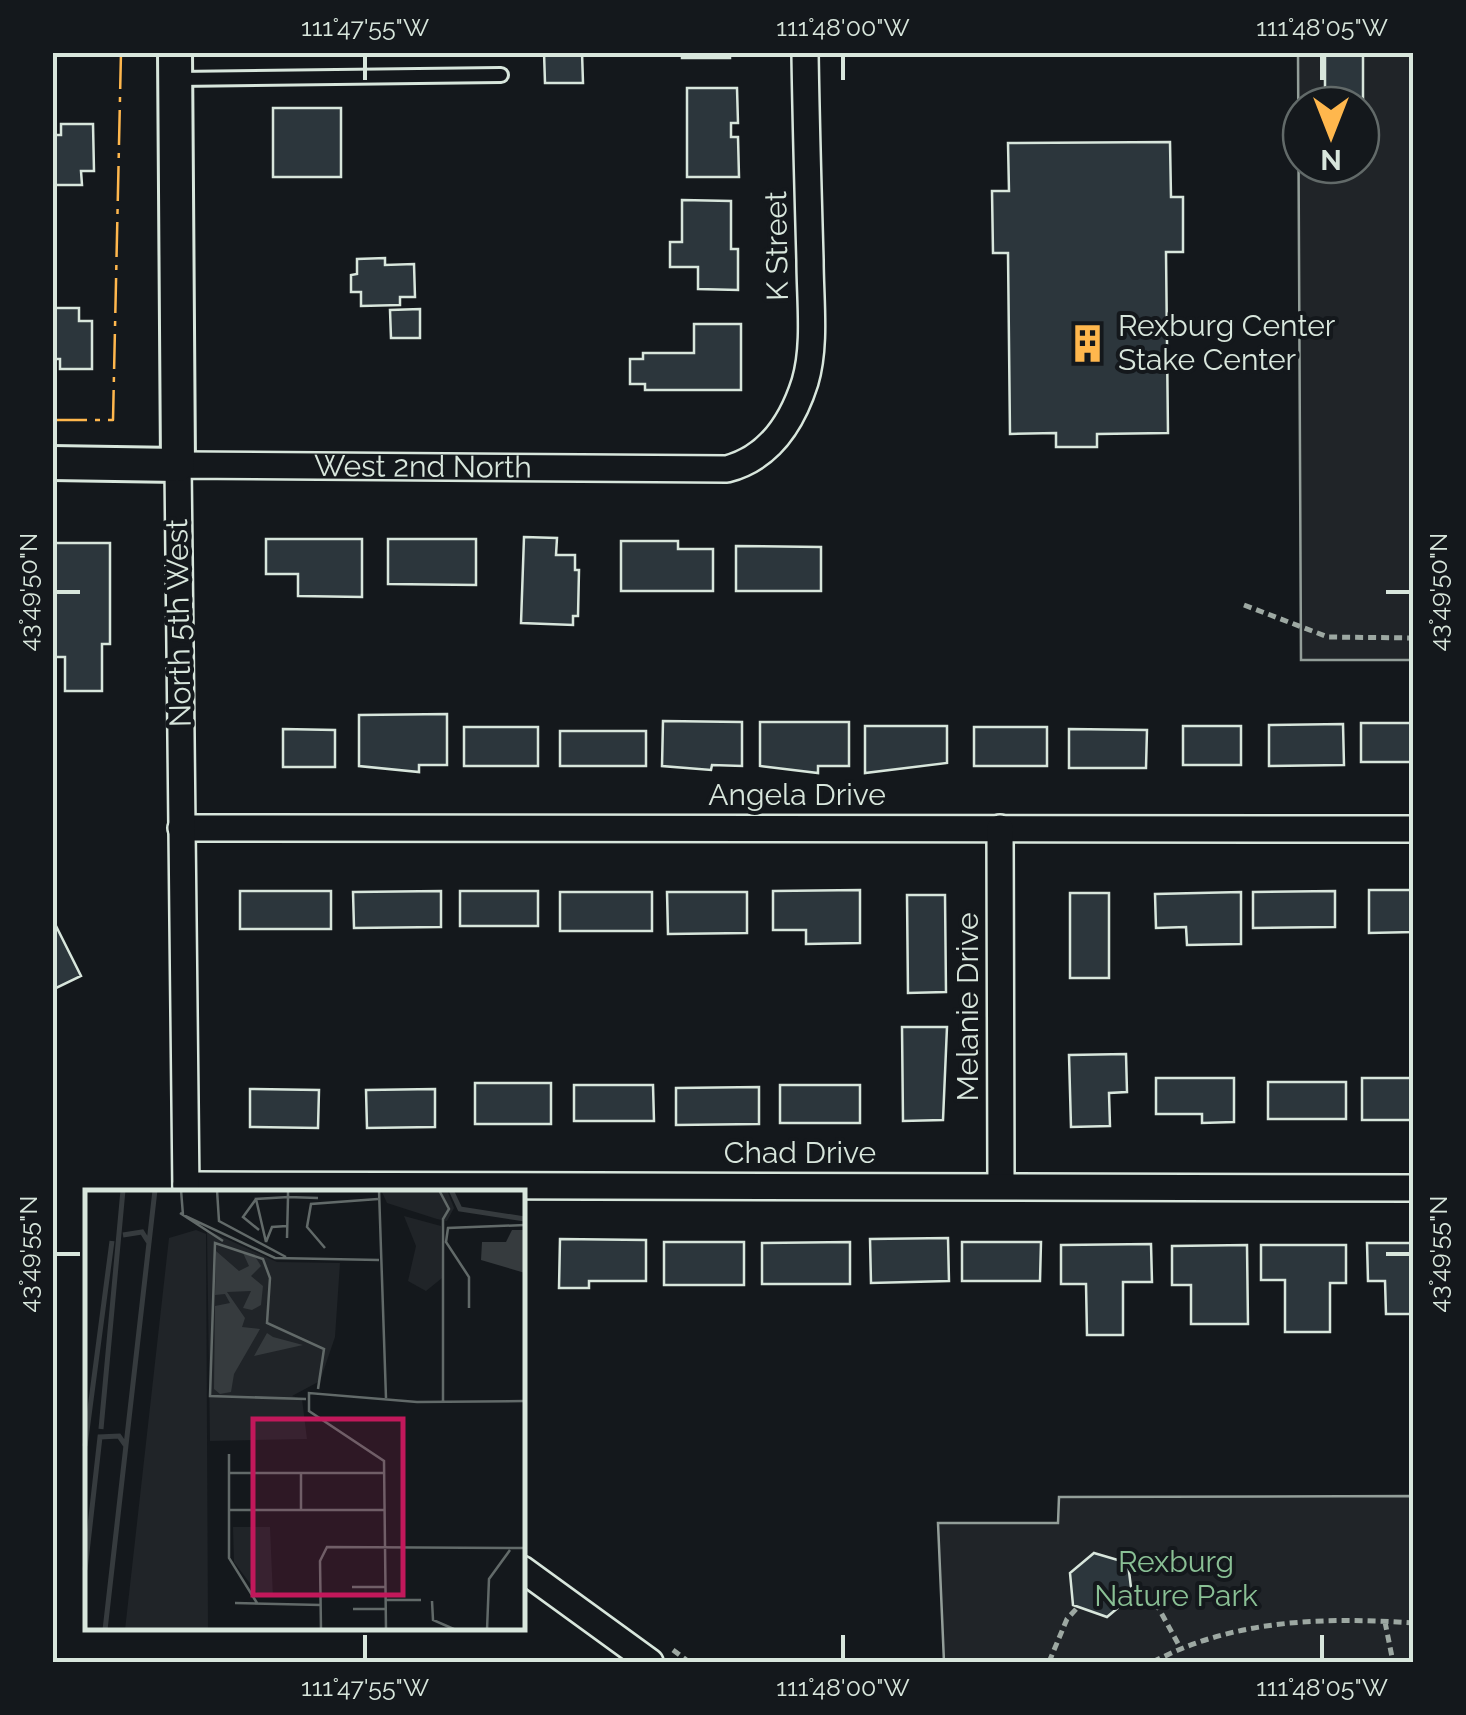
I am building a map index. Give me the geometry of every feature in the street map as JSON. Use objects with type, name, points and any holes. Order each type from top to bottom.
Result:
[{"type":"street","name":"K Street","points":[[780,432],[792,415],[806,378],[811,326],[805,52]]},
{"type":"street","name":"North 5th West","points":[[175,66],[186,1189]]},
{"type":"street","name":"West 2nd North","points":[[52,463],[727,469],[746,464],[780,432]]},
{"type":"street","name":"Angela Drive","points":[[181,828],[1414,829]]},
{"type":"street","name":"Melanie Drive","points":[[1000,828],[1000,1186]]},
{"type":"street","name":"Chad Drive","points":[[186,1189],[1414,1188]]},
{"type":"street","points":[[525,1571],[650,1662]]},
{"type":"lane","points":[[175,66],[501,75]]},
{"type":"path","points":[[1244,604],[1328,638],[1414,638]]},
{"type":"path","points":[[1131,1590],[1158,1607],[1181,1649]]},
{"type":"path","points":[[1049,1662],[1068,1619],[1078,1607]]},
{"type":"path","points":[[1385,1622],[1393,1662]]},
{"type":"path","points":[[1153,1662],[1220,1634],[1271,1624],[1414,1623]]},
{"type":"green space","points":[[1298,53],[1410,53],[1413,61],[1413,660],[1301,660],[1299,185],[1381,185],[1381,85],[1298,85]]},
{"type":"green space","name":"Rexburg Nature Park","points":[[1413,1496],[1413,1662],[944,1662],[938,1523],[1058,1523],[1059,1497]]},
{"type":"building","points":[[544,52],[582,52],[583,83],[545,83]]},
{"type":"building","points":[[682,52],[730,52],[730,58],[682,58]]},
{"type":"building","points":[[1325,52],[1363,52],[1363,85],[1325,85]]},
{"type":"building","points":[[687,88],[737,88],[738,123],[731,123],[731,137],[738,137],[739,177],[687,177]]},
{"type":"building","points":[[273,108],[341,108],[341,177],[273,177]]},
{"type":"building","points":[[61,124],[93,124],[94,171],[81,171],[82,185],[52,185],[52,135],[61,135]]},
{"type":"building","name":"Rexburg Center Stake Center","points":[[1170,142],[1171,197],[1183,197],[1183,252],[1166,252],[1168,433],[1097,434],[1097,447],[1056,447],[1056,433],[1010,434],[1008,253],[993,253],[992,191],[1009,191],[1008,143]]},
{"type":"building","points":[[682,200],[731,201],[731,249],[738,249],[738,290],[698,289],[698,267],[670,267],[670,242],[682,242]]},
{"type":"building","points":[[385,258],[385,265],[414,264],[415,297],[400,297],[400,305],[361,306],[361,292],[351,292],[351,275],[357,274],[357,259]]},
{"type":"building","points":[[52,308],[79,308],[79,321],[92,321],[92,369],[60,369],[60,359],[52,359]]},
{"type":"building","points":[[420,309],[420,338],[391,338],[390,310]]},
{"type":"building","points":[[694,324],[741,324],[741,390],[645,390],[645,384],[630,384],[630,359],[643,359],[643,353],[694,353]]},
{"type":"building","points":[[524,537],[557,538],[556,555],[575,555],[575,570],[579,570],[578,616],[573,616],[573,625],[521,623]]},
{"type":"building","points":[[266,539],[362,539],[362,597],[298,596],[298,574],[266,574]]},
{"type":"building","points":[[388,539],[476,539],[476,585],[388,584]]},
{"type":"building","points":[[621,541],[678,541],[678,549],[713,549],[713,591],[621,591]]},
{"type":"building","points":[[52,543],[110,543],[110,644],[102,644],[102,691],[65,691],[65,657],[52,657]]},
{"type":"building","points":[[736,546],[821,547],[821,591],[736,591]]},
{"type":"building","points":[[447,714],[447,765],[419,765],[419,772],[359,766],[359,715]]},
{"type":"building","points":[[663,721],[742,722],[742,766],[712,765],[711,770],[662,766]]},
{"type":"building","points":[[760,722],[849,722],[849,766],[818,766],[818,773],[760,766]]},
{"type":"building","points":[[1361,723],[1414,723],[1414,762],[1361,762]]},
{"type":"building","points":[[1343,724],[1344,765],[1269,766],[1269,725]]},
{"type":"building","points":[[865,726],[947,726],[947,763],[865,773]]},
{"type":"building","points":[[1183,726],[1241,726],[1241,765],[1183,765]]},
{"type":"building","points":[[464,727],[538,727],[538,766],[464,766]]},
{"type":"building","points":[[974,727],[1047,727],[1047,766],[974,766]]},
{"type":"building","points":[[283,729],[335,730],[335,767],[283,767]]},
{"type":"building","points":[[1069,729],[1147,730],[1146,768],[1069,768]]},
{"type":"building","points":[[560,731],[646,731],[646,766],[560,766]]},
{"type":"building","points":[[860,890],[860,943],[806,944],[806,930],[773,930],[773,891]]},
{"type":"building","points":[[1369,890],[1414,890],[1414,932],[1369,933]]},
{"type":"building","points":[[240,891],[331,891],[331,929],[240,929]]},
{"type":"building","points":[[441,891],[441,927],[354,928],[353,892]]},
{"type":"building","points":[[460,891],[538,891],[538,926],[460,926]]},
{"type":"building","points":[[1335,891],[1335,927],[1253,928],[1253,892]]},
{"type":"building","points":[[560,892],[652,892],[652,931],[560,931]]},
{"type":"building","points":[[667,892],[747,892],[747,933],[668,934]]},
{"type":"building","points":[[1241,892],[1241,944],[1187,945],[1186,927],[1156,928],[1155,894]]},
{"type":"building","points":[[1070,893],[1109,893],[1109,978],[1070,978]]},
{"type":"building","points":[[907,895],[945,895],[946,992],[908,993]]},
{"type":"building","points":[[52,918],[81,976],[52,990]]},
{"type":"building","points":[[902,1027],[947,1027],[943,1120],[903,1121]]},
{"type":"building","points":[[1126,1054],[1127,1092],[1109,1093],[1110,1126],[1071,1127],[1069,1055]]},
{"type":"building","points":[[1156,1078],[1234,1078],[1234,1122],[1202,1123],[1202,1114],[1156,1114]]},
{"type":"building","points":[[1362,1078],[1414,1078],[1414,1120],[1362,1120]]},
{"type":"building","points":[[1268,1082],[1346,1082],[1346,1119],[1268,1119]]},
{"type":"building","points":[[475,1083],[551,1083],[551,1124],[475,1124]]},
{"type":"building","points":[[574,1085],[653,1085],[654,1121],[574,1121]]},
{"type":"building","points":[[780,1085],[860,1085],[860,1123],[780,1123]]},
{"type":"building","points":[[759,1087],[759,1124],[676,1125],[676,1088]]},
{"type":"building","points":[[250,1089],[319,1090],[318,1128],[250,1127]]},
{"type":"building","points":[[435,1089],[435,1127],[367,1128],[366,1090]]},
{"type":"building","points":[[948,1238],[949,1281],[871,1283],[870,1239]]},
{"type":"building","points":[[560,1239],[646,1240],[646,1281],[589,1281],[589,1288],[559,1288]]},
{"type":"building","points":[[664,1242],[744,1242],[744,1285],[664,1285]]},
{"type":"building","points":[[850,1242],[850,1284],[762,1284],[762,1243]]},
{"type":"building","points":[[962,1242],[1041,1242],[1040,1281],[962,1281]]},
{"type":"building","points":[[1367,1243],[1414,1243],[1414,1314],[1386,1314],[1385,1281],[1368,1281]]},
{"type":"building","points":[[1151,1244],[1152,1282],[1123,1282],[1123,1335],[1087,1335],[1086,1284],[1061,1284],[1061,1245]]},
{"type":"building","points":[[1247,1245],[1248,1324],[1191,1324],[1191,1285],[1172,1285],[1172,1246]]},
{"type":"building","points":[[1261,1245],[1346,1245],[1346,1283],[1330,1283],[1330,1332],[1285,1332],[1285,1280],[1261,1280]]},
{"type":"building","points":[[1094,1553],[1128,1563],[1132,1596],[1107,1617],[1073,1605],[1070,1573]]},
{"type":"power","points":[[52,420],[113,420],[121,52]]},
{"type":"place","name":"Rexburg Center Stake Center","points":[[1088,343]]}]
